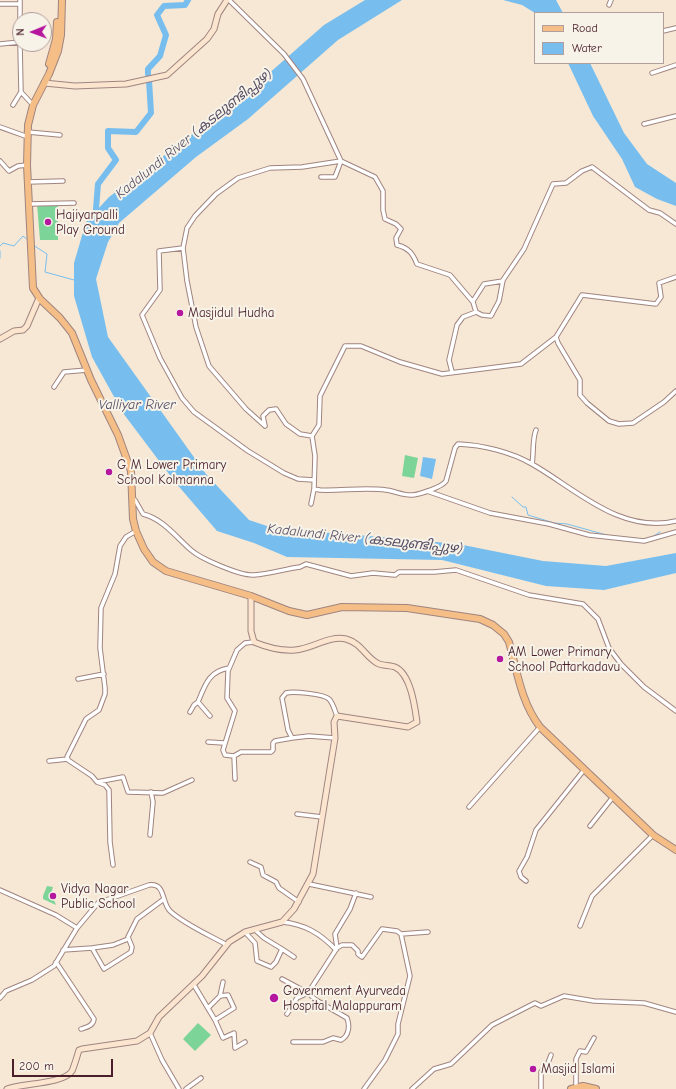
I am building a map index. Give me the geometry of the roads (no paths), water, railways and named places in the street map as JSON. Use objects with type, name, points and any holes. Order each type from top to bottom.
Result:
[{"type":"main road","points":[[44,83],[56,39],[58,0]]},
{"type":"main road","points":[[62,0],[61,35],[58,51],[33,105],[28,134],[27,165],[33,288],[39,298],[60,318],[72,333],[128,462],[136,531],[150,558],[166,571],[251,596],[289,611],[307,614],[342,607],[407,608],[480,618],[493,625],[504,634],[509,642],[523,695],[530,714],[540,727],[654,835],[676,850]]},
{"type":"main road","points":[[573,1088],[583,1086],[596,1089]]},
{"type":"street","points":[[44,83],[75,86],[126,84],[167,75],[207,39],[214,29],[218,14],[228,0],[285,55],[300,76],[341,161],[335,177],[321,177]]},
{"type":"street","points":[[609,5],[611,0]]},
{"type":"street","points":[[0,4],[20,2]]},
{"type":"street","points":[[664,31],[676,28]]},
{"type":"street","points":[[0,44],[12,43]]},
{"type":"street","points":[[13,105],[21,92],[20,52]]},
{"type":"street","points":[[652,73],[676,65]]},
{"type":"street","points":[[21,92],[33,105]]},
{"type":"street","points":[[644,124],[676,116]]},
{"type":"street","points":[[0,128],[28,134],[60,135]]},
{"type":"street","points":[[0,161],[8,171],[18,166],[27,165]]},
{"type":"street","points":[[312,436],[300,434],[286,424],[279,411],[276,409],[269,410],[263,416],[265,426],[246,409],[209,366],[196,327],[183,248],[187,228],[195,216],[216,194],[238,178],[270,168],[302,167],[341,161],[375,177],[383,192],[383,210],[385,219],[396,224],[401,229],[396,238],[397,245],[404,247],[413,254],[417,264],[450,275],[473,301],[476,312]]},
{"type":"street","points":[[452,372],[449,360],[457,325],[463,317],[476,312],[482,315],[491,316],[499,301],[503,281],[524,249],[553,184],[566,183],[582,171],[592,167],[649,210],[660,213],[676,224]]},
{"type":"street","points":[[28,182],[63,181]]},
{"type":"street","points":[[29,204],[74,202]]},
{"type":"street","points":[[183,248],[159,251],[160,290],[142,315],[153,344],[182,398],[194,412],[248,451],[291,477],[314,480]]},
{"type":"street","points":[[311,504],[314,489],[315,456],[312,436],[319,425],[320,396],[345,346],[361,346],[422,369],[442,374],[521,364],[556,337],[582,295],[656,304],[662,297],[659,283],[676,277]]},
{"type":"street","points":[[473,301],[484,284],[503,281]]},
{"type":"street","points":[[0,339],[14,331],[23,330],[27,326],[39,298]]},
{"type":"street","points":[[556,337],[580,380],[580,395],[587,403],[610,422],[619,424],[633,423],[664,402],[676,391]]},
{"type":"street","points":[[54,388],[64,372],[87,370]]},
{"type":"street","points":[[532,464],[534,448],[533,437],[536,430]]},
{"type":"street","points":[[314,489],[386,490],[414,495],[426,490],[443,486],[446,481],[455,448],[458,444],[487,448],[512,455],[532,464],[562,482],[584,500],[633,521],[668,523],[676,521]]},
{"type":"street","points":[[426,490],[478,510],[500,516],[549,524],[589,535],[644,541],[676,532]]},
{"type":"street","points":[[132,499],[135,500],[143,514],[153,516],[192,551],[204,559],[253,575],[300,567],[306,564],[351,576],[373,573],[395,575],[399,572],[434,572],[456,570],[529,595],[583,604],[598,619],[609,648],[622,664],[644,687],[676,711]]},
{"type":"street","points":[[68,759],[73,743],[83,723],[90,715],[99,710],[105,694],[100,648],[101,608],[115,574],[120,546],[126,537],[136,531]]},
{"type":"street","points":[[251,596],[251,631],[254,642]]},
{"type":"street","points":[[335,738],[310,736],[292,738],[275,741],[273,743],[274,750],[272,752],[258,753],[251,751],[241,752],[234,756],[225,755],[223,750],[224,743],[231,727],[235,711],[227,698],[229,668],[237,650],[245,644],[254,642],[265,647],[295,650],[333,639],[345,639],[358,644],[371,659],[379,664],[395,667],[400,671],[412,692],[417,722],[408,727],[338,716]]},
{"type":"street","points":[[190,712],[194,704],[198,702],[210,676],[218,670],[229,668]]},
{"type":"street","points":[[78,679],[104,674]]},
{"type":"street","points":[[292,738],[288,730],[282,701],[282,698],[286,693],[293,692],[317,695],[329,699],[338,716]]},
{"type":"street","points":[[198,702],[210,716]]},
{"type":"street","points":[[282,922],[299,902],[313,874],[335,738],[334,722],[338,716]]},
{"type":"street","points":[[469,807],[540,727]]},
{"type":"street","points":[[208,742],[224,743]]},
{"type":"street","points":[[234,756],[235,779]]},
{"type":"street","points":[[49,760],[68,759],[92,776],[97,782],[105,785],[109,790],[110,842],[113,865]]},
{"type":"street","points":[[526,881],[521,877],[520,871],[528,857],[536,830],[584,770]]},
{"type":"street","points":[[97,782],[123,777],[128,792],[163,793],[192,780]]},
{"type":"street","points":[[150,834],[153,802],[151,792]]},
{"type":"street","points":[[590,826],[613,797]]},
{"type":"street","points":[[297,814],[322,818]]},
{"type":"street","points":[[580,926],[592,896],[654,835]]},
{"type":"street","points":[[250,862],[261,867],[263,875],[276,882],[279,888],[299,902]]},
{"type":"street","points":[[0,998],[6,992],[46,972],[56,962],[76,928],[98,903],[151,884],[158,887],[163,893],[167,908],[174,914],[227,945]]},
{"type":"street","points":[[309,884],[338,891],[341,889],[371,897]]},
{"type":"street","points":[[0,890],[56,914],[76,928]]},
{"type":"street","points":[[336,949],[335,934],[350,909],[356,893]]},
{"type":"street","points":[[92,948],[104,969],[131,952],[132,948],[128,939],[137,919],[164,899]]},
{"type":"street","points":[[7,1089],[15,1086],[57,1080],[66,1076],[72,1071],[79,1050],[137,1041],[150,1033],[159,1017],[194,986],[227,945],[245,932],[254,928],[282,922],[297,923],[312,930],[328,941],[336,949]]},
{"type":"street","points":[[254,928],[264,938],[294,957]]},
{"type":"street","points":[[287,1014],[297,998],[308,993],[336,949],[342,945],[352,945],[362,957],[382,929],[398,931],[402,934],[428,932]]},
{"type":"street","points":[[245,932],[255,943],[257,961],[271,967],[276,962],[282,948]]},
{"type":"street","points":[[364,1089],[385,1060],[398,1034],[410,976],[402,934]]},
{"type":"street","points":[[63,950],[113,945],[128,939]]},
{"type":"street","points":[[56,962],[94,1019],[89,1027],[81,1029]]},
{"type":"street","points":[[282,979],[308,993],[316,1000],[347,1018],[349,1026],[347,1034],[342,1040],[333,1038],[323,1042],[294,1042]]},
{"type":"street","points":[[208,1008],[220,996],[222,982]]},
{"type":"street","points":[[194,986],[215,1020],[223,1038],[234,1033],[235,1048],[245,1042]]},
{"type":"street","points":[[215,1020],[234,1008],[228,995],[220,996]]},
{"type":"street","points":[[412,1089],[434,1069],[451,1064],[492,1025],[535,1003],[541,1006],[564,996],[594,1001],[644,1003],[676,1012]]},
{"type":"street","points":[[150,1033],[162,1060],[179,1089]]},
{"type":"street","points":[[573,1088],[577,1056],[580,1051],[586,1052],[594,1038]]},
{"type":"street","points":[[541,1089],[541,1072],[548,1063],[551,1055]]},
{"type":"street","points":[[186,1089],[201,1078]]},
{"type":"water","name":"Valliyar River","points":[[365,0],[402,0],[338,40],[248,119],[196,157],[119,223],[108,242],[96,279],[108,337],[206,474],[249,520],[285,532],[336,533],[458,544],[543,561],[606,566],[676,553],[676,573],[604,590],[546,586],[442,560],[287,557],[254,543],[217,531],[175,482],[123,413],[92,357],[74,296],[74,263],[86,222],[109,197],[242,97],[324,25]]},
{"type":"water","points":[[503,0],[556,0],[562,12],[534,12],[522,5]]},
{"type":"water","points":[[568,64],[590,64],[624,133],[647,164],[676,183],[676,206],[657,199],[635,187],[622,159],[593,116]]},
{"type":"water","points":[[423,457],[436,459],[432,479],[420,476]]},
{"type":"waterway","points":[[148,74],[148,69],[160,56],[166,35],[157,15],[164,6],[185,5],[188,0]]},
{"type":"waterway","points":[[101,215],[96,209],[98,184],[116,160],[108,148],[108,131],[136,132],[151,113],[149,80]]},
{"type":"waterway","points":[[0,246],[3,243],[14,246],[23,236],[28,240]]},
{"type":"waterway","points":[[33,245],[47,254],[45,272],[74,280]]},
{"type":"waterway","points":[[0,251],[0,258]]},
{"type":"waterway","points":[[512,497],[523,507],[526,507],[528,515],[554,523],[567,524],[610,536]]},
{"type":"waterway","points":[[652,537],[660,532]]},
{"type":"place","name":"Hajiyarpalli Play Ground","points":[[48,222]]},
{"type":"place","name":"Masjidul Hudha","points":[[180,313]]},
{"type":"place","name":"G M Lower Primary School Kolmanna","points":[[109,472]]},
{"type":"place","name":"AM Lower Primary School Pattarkadavu","points":[[500,659]]},
{"type":"place","name":"Vidya Nagar Public School","points":[[53,896]]},
{"type":"place","name":"Government Ayurveda Hospital Malappuram","points":[[274,998]]},
{"type":"place","name":"Masjid Islami","points":[[533,1069]]},
{"type":"water label","name":"Kadalundi River (കടലുണ്ടിപ്പുഴ)","points":[[194,134]]},
{"type":"water label","name":"Kadalundi River (കടലുണ്ടിപ്പുഴ)","points":[[365,539]]}]
